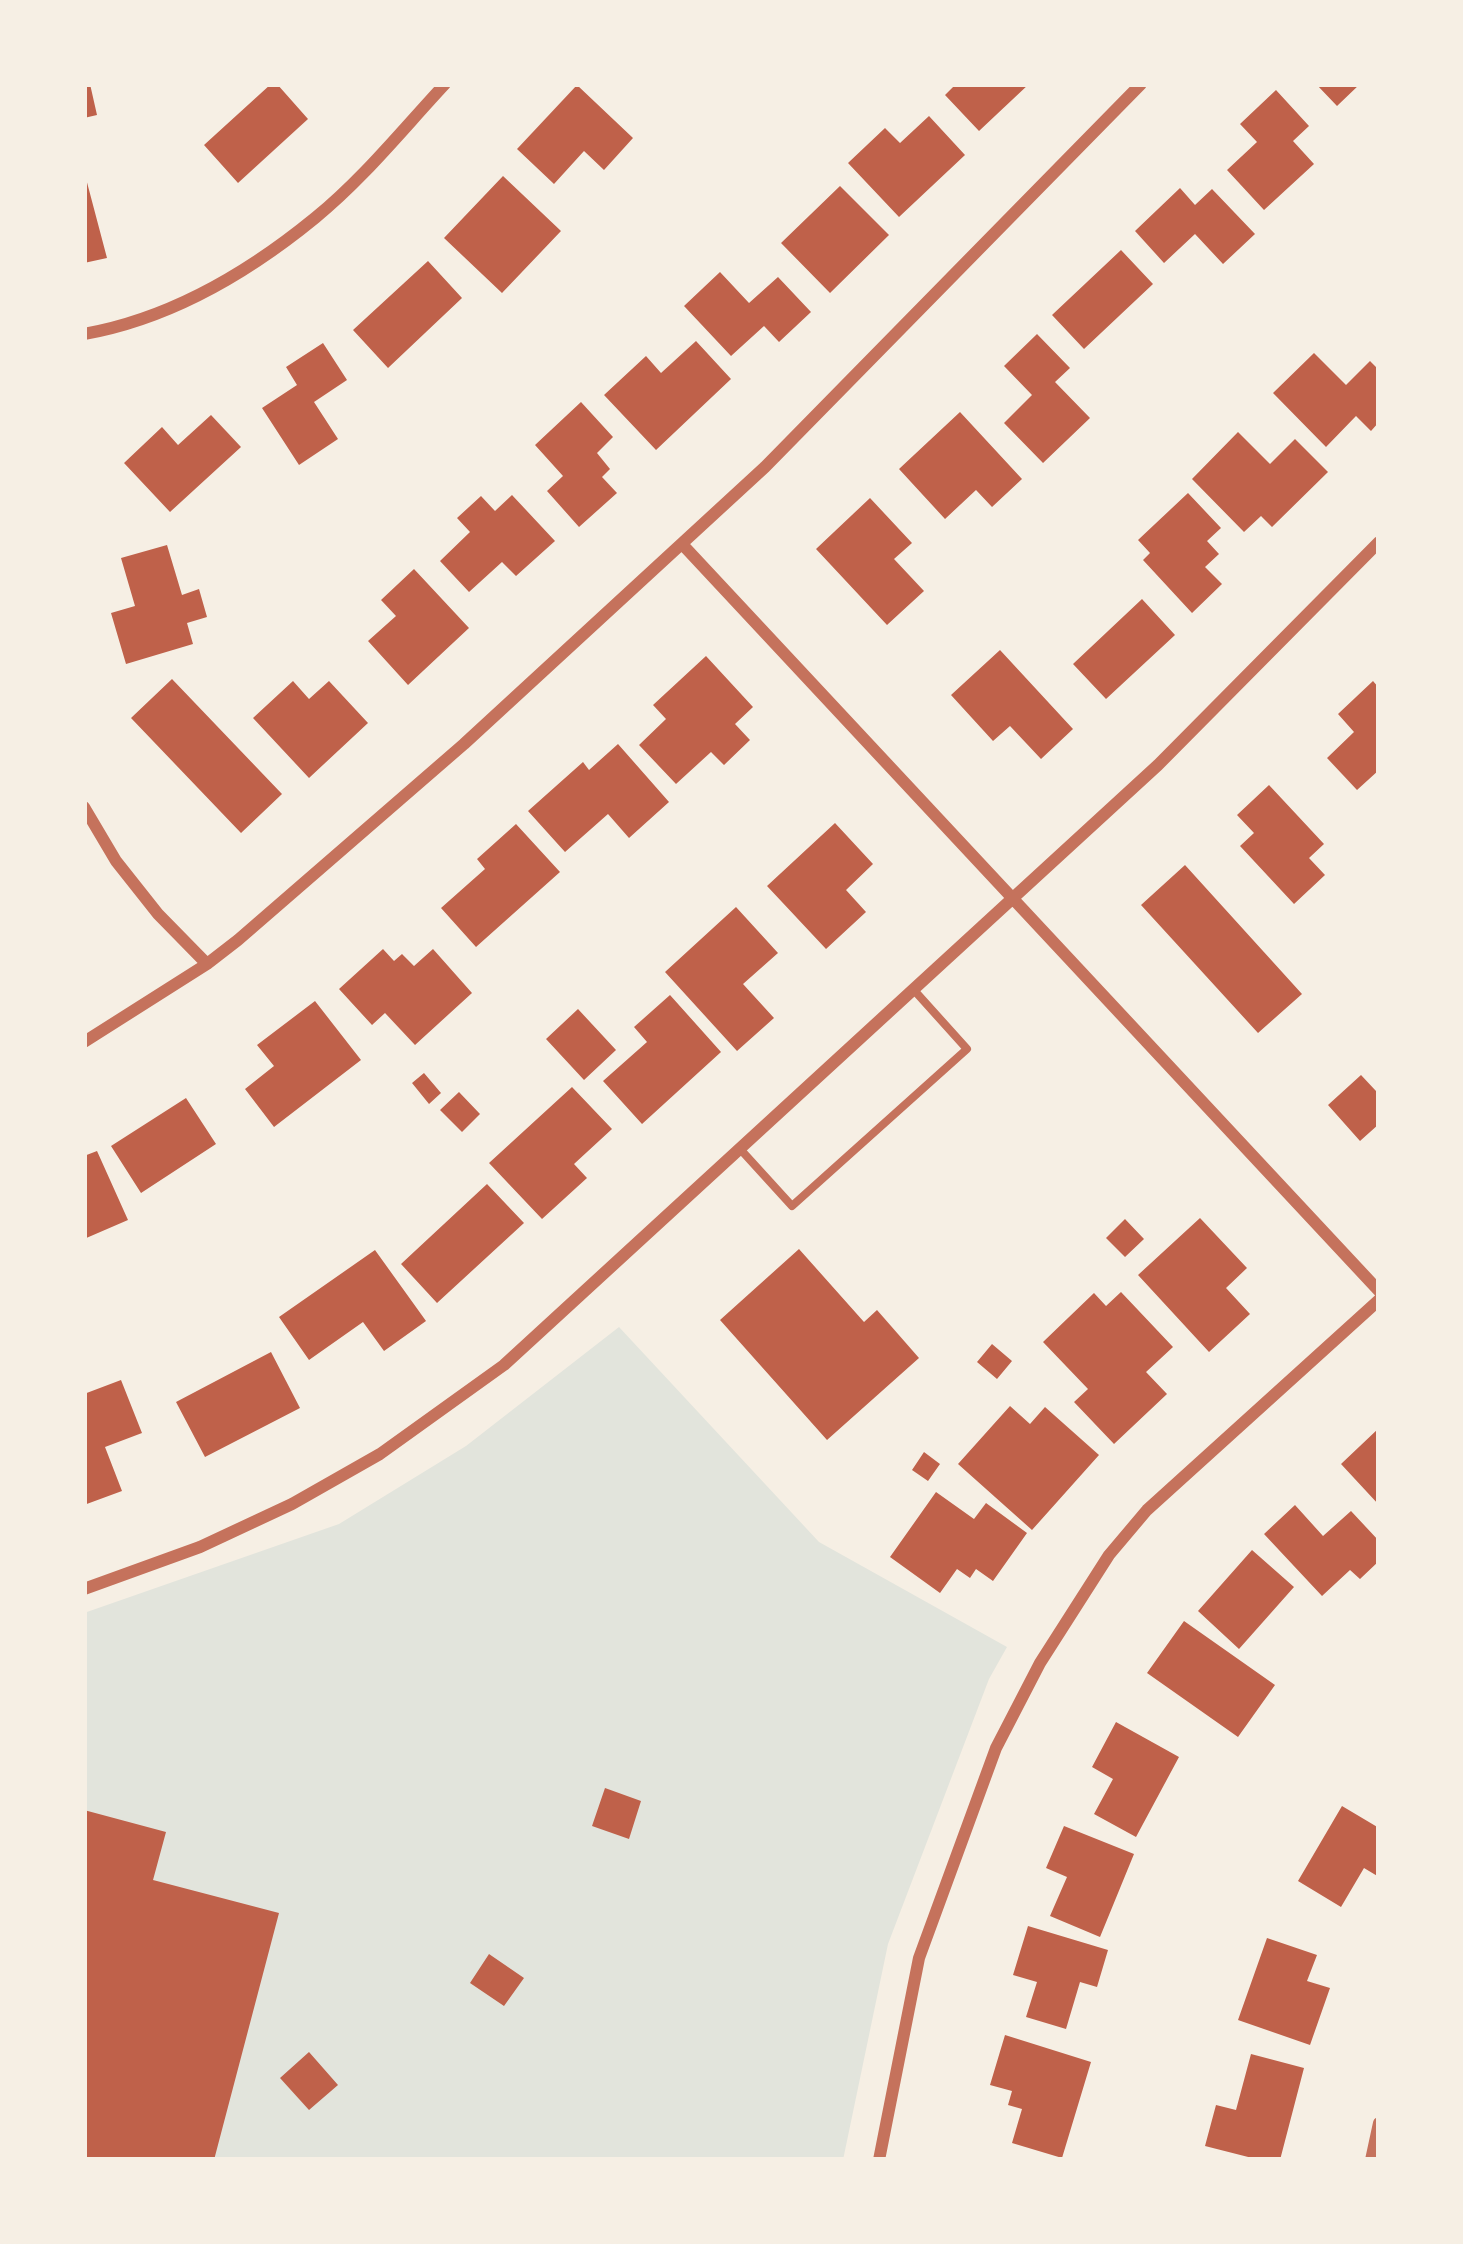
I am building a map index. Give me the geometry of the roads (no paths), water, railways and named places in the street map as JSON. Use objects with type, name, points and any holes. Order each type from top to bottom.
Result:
[{"type":"street","points":[[84,334],[142,319],[264,257],[334,200],[445,84]]},
{"type":"street","points":[[84,1042],[207,964],[257,925],[464,744],[765,467],[1142,84]]},
{"type":"street","points":[[84,1588],[200,1547],[292,1504],[380,1454],[504,1365],[1158,765],[1379,542]]},
{"type":"street","points":[[682,544],[1379,1291]]},
{"type":"street","points":[[84,807],[116,861],[207,964]]},
{"type":"street","points":[[879,2160],[919,1958],[996,1748],[1040,1663],[1109,1555],[1147,1510],[1379,1300]]},
{"type":"street","points":[[1371,2160],[1379,2123]]},
{"type":"lane","points":[[740,1149],[791,1206],[967,1049],[914,989]]}]
